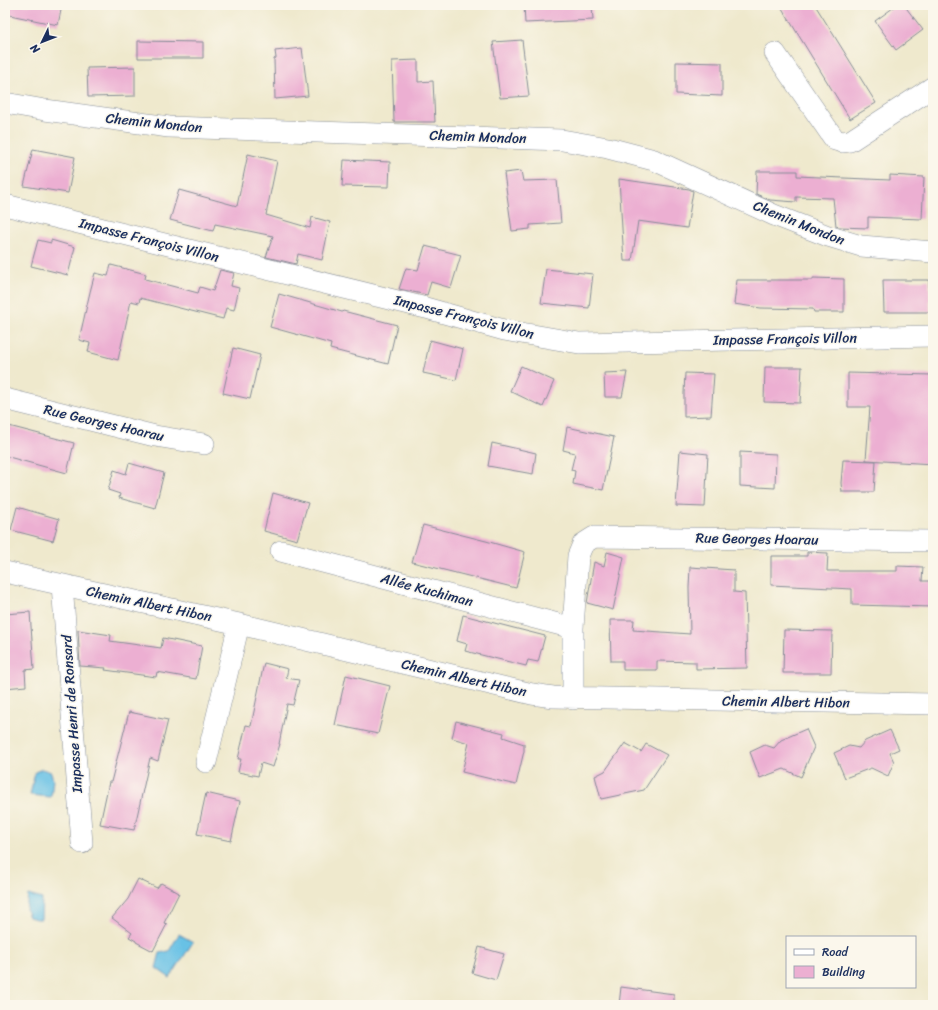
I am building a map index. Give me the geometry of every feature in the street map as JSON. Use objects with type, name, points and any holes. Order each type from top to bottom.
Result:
[{"type":"street","points":[[776,53],[835,140],[842,142],[850,141],[933,87]]},
{"type":"street","name":"Chemin Mondon","points":[[5,103],[170,127],[562,140],[608,148],[654,160],[774,215],[834,238],[861,246],[933,252]]},
{"type":"street","name":"Impasse François Villon","points":[[5,205],[426,308],[504,330],[579,343],[933,336]]},
{"type":"street","name":"Rue Georges Hoarau","points":[[5,399],[155,436],[204,444]]},
{"type":"street","name":"Rue Georges Hoarau","points":[[573,628],[578,556],[583,544],[594,537],[933,541]]},
{"type":"street","name":"Allée Kuchiman","points":[[281,551],[573,628]]},
{"type":"street","name":"Chemin Albert Hibon","points":[[5,572],[239,624],[532,694],[574,699],[933,704]]},
{"type":"street","name":"Impasse Henri de Ronsard","points":[[62,585],[82,843]]},
{"type":"street","points":[[206,762],[239,624]]},
{"type":"street","points":[[573,628],[574,699]]},
{"type":"water","points":[[42,769],[51,772],[53,780],[51,797],[30,795],[35,772]]},
{"type":"water","points":[[28,895],[42,899],[41,919],[29,917],[26,910]]},
{"type":"water","points":[[179,934],[193,942],[170,978],[156,968],[160,953],[169,951]]},
{"type":"building","points":[[5,5],[62,5],[58,25],[5,14]]},
{"type":"building","points":[[524,5],[592,5],[593,20],[525,23]]},
{"type":"building","points":[[780,5],[815,5],[876,103],[850,119]]},
{"type":"building","points":[[897,5],[904,5],[923,30],[896,50],[875,21]]},
{"type":"building","points":[[522,40],[529,96],[500,98],[493,42]]},
{"type":"building","points":[[138,41],[203,42],[203,58],[138,58]]},
{"type":"building","points":[[302,48],[308,96],[275,99],[275,51]]},
{"type":"building","points":[[418,60],[418,82],[433,81],[435,122],[394,122],[392,61]]},
{"type":"building","points":[[676,62],[722,63],[722,96],[676,94]]},
{"type":"building","points":[[135,67],[135,96],[88,97],[87,68]]},
{"type":"building","points":[[33,149],[75,157],[68,193],[24,186]]},
{"type":"building","points":[[248,154],[277,161],[266,215],[310,228],[312,217],[330,222],[322,260],[298,254],[296,264],[266,257],[273,236],[215,224],[213,231],[170,220],[179,190],[237,206]]},
{"type":"building","points":[[344,160],[390,162],[389,187],[342,186]]},
{"type":"building","points":[[521,171],[523,181],[557,180],[561,223],[530,225],[530,229],[512,231],[504,173]]},
{"type":"building","points":[[757,171],[797,171],[797,176],[890,180],[890,175],[924,177],[922,219],[868,217],[868,228],[839,227],[836,226],[833,198],[796,197],[796,202],[770,200],[756,194]]},
{"type":"building","points":[[619,179],[689,189],[693,191],[687,228],[638,221],[632,261],[624,261]]},
{"type":"building","points":[[38,240],[51,243],[51,240],[75,247],[68,275],[31,266]]},
{"type":"building","points":[[425,246],[461,255],[451,288],[431,282],[427,295],[399,289],[406,268],[418,270]]},
{"type":"building","points":[[111,265],[146,274],[145,279],[198,293],[200,287],[213,291],[220,270],[234,273],[231,286],[239,288],[234,310],[226,308],[223,319],[140,298],[139,303],[131,301],[118,360],[88,352],[90,343],[79,340],[95,273],[108,276]]},
{"type":"building","points":[[546,269],[593,274],[589,308],[541,303]]},
{"type":"building","points":[[813,278],[844,279],[844,312],[814,312],[813,309],[761,308],[734,304],[737,280],[813,280]]},
{"type":"building","points":[[883,280],[929,280],[930,312],[884,312]]},
{"type":"building","points":[[279,294],[342,312],[343,311],[397,325],[388,364],[330,349],[331,344],[270,327]]},
{"type":"building","points":[[430,340],[463,349],[456,380],[423,373]]},
{"type":"building","points":[[233,348],[260,355],[250,399],[223,393]]},
{"type":"building","points":[[521,366],[554,381],[543,407],[510,391]]},
{"type":"building","points":[[765,367],[802,367],[800,403],[764,402]]},
{"type":"building","points":[[627,372],[622,397],[605,397],[604,373]]},
{"type":"building","points":[[685,373],[714,374],[711,416],[684,417]]},
{"type":"building","points":[[848,373],[933,375],[933,464],[866,460],[870,407],[848,407]]},
{"type":"building","points":[[5,425],[74,443],[67,473],[5,456]]},
{"type":"building","points":[[567,427],[614,437],[603,490],[573,484],[575,471],[571,470],[575,453],[563,450]]},
{"type":"building","points":[[492,443],[536,453],[533,474],[488,466]]},
{"type":"building","points":[[680,451],[708,454],[705,507],[676,506]]},
{"type":"building","points":[[740,452],[776,454],[775,488],[740,486]]},
{"type":"building","points":[[843,460],[876,461],[874,492],[842,492],[841,483]]},
{"type":"building","points":[[129,463],[164,473],[155,508],[119,498],[120,494],[108,490],[114,470],[126,474]]},
{"type":"building","points":[[273,493],[308,503],[297,540],[264,531]]},
{"type":"building","points":[[17,507],[59,519],[53,541],[11,530]]},
{"type":"building","points":[[423,525],[525,552],[516,588],[412,562]]},
{"type":"building","points":[[607,552],[624,557],[613,610],[587,603],[594,562],[604,566]]},
{"type":"building","points":[[807,552],[828,553],[827,571],[897,571],[897,566],[923,567],[922,581],[933,581],[933,607],[852,605],[852,589],[771,585],[771,556],[807,556]]},
{"type":"building","points":[[690,567],[734,570],[734,592],[745,593],[747,668],[696,669],[696,662],[657,661],[657,670],[623,670],[623,661],[611,661],[610,620],[634,620],[633,630],[690,634]]},
{"type":"building","points":[[30,612],[34,669],[25,670],[26,686],[5,688],[5,614]]},
{"type":"building","points":[[463,615],[545,636],[538,662],[528,660],[526,666],[465,651],[467,644],[457,641]]},
{"type":"building","points":[[78,630],[111,635],[110,641],[161,648],[163,638],[202,646],[196,679],[157,672],[156,677],[105,670],[106,668],[80,666]]},
{"type":"building","points":[[784,630],[832,631],[831,673],[783,673]]},
{"type":"building","points":[[264,663],[288,669],[286,678],[299,680],[293,705],[287,704],[280,744],[273,767],[261,763],[258,776],[238,772],[241,759],[238,759],[246,725],[251,726]]},
{"type":"building","points":[[346,675],[390,686],[378,734],[335,725]]},
{"type":"building","points":[[129,712],[168,720],[158,761],[150,758],[134,830],[100,824],[109,782],[111,782]]},
{"type":"building","points":[[456,721],[504,733],[503,737],[524,744],[524,751],[516,785],[462,772],[469,743],[452,738]]},
{"type":"building","points":[[806,729],[814,747],[801,777],[784,769],[760,778],[750,752],[765,745],[774,748],[781,740]]},
{"type":"building","points":[[890,730],[899,749],[890,753],[894,762],[888,776],[871,768],[845,778],[834,753],[849,746],[859,748],[865,741]]},
{"type":"building","points":[[625,743],[641,752],[646,744],[667,755],[644,790],[601,799],[595,776],[605,771]]},
{"type":"building","points":[[206,793],[240,801],[231,841],[197,834]]},
{"type":"building","points":[[138,879],[157,888],[161,883],[179,893],[164,923],[167,924],[153,951],[129,937],[132,933],[112,918],[128,899]]},
{"type":"building","points":[[479,947],[504,954],[496,980],[472,973]]},
{"type":"building","points":[[621,987],[674,994],[674,1005],[619,1005]]}]
